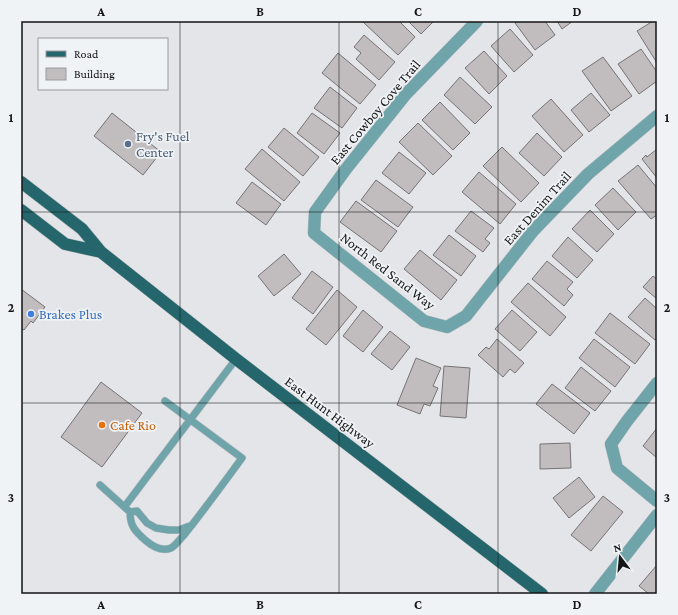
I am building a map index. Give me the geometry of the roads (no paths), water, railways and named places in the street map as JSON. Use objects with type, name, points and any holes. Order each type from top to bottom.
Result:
[{"type":"main road","name":"East Hunt Highway","points":[[21,182],[82,229],[101,252],[236,359],[542,594]]},
{"type":"main road","name":"East Hunt Highway","points":[[21,210],[65,244],[101,252]]},
{"type":"street","name":"East Cowboy Cove Trail","points":[[314,233],[315,212],[346,170],[406,94],[477,21]]},
{"type":"street","name":"East Denim Trail","points":[[447,327],[466,316],[533,231],[588,174],[657,116]]},
{"type":"street","name":"North Red Sand Way","points":[[314,233],[424,321],[447,327]]},
{"type":"street","points":[[657,383],[611,444],[618,468],[657,501]]},
{"type":"street","points":[[595,594],[657,515]]},
{"type":"lane","points":[[125,506],[236,359]]},
{"type":"lane","points":[[100,485],[130,512],[130,520],[135,530],[151,545],[160,549],[171,548],[192,525],[242,458],[165,401]]},
{"type":"lane","points":[[130,512],[137,511],[147,523],[156,528],[179,530],[192,525]]},
{"type":"place","name":"Fry's Fuel Center","points":[[128,144]]},
{"type":"place","name":"Brakes Plus","points":[[31,314]]},
{"type":"place","name":"Cafe Rio","points":[[102,425]]}]
